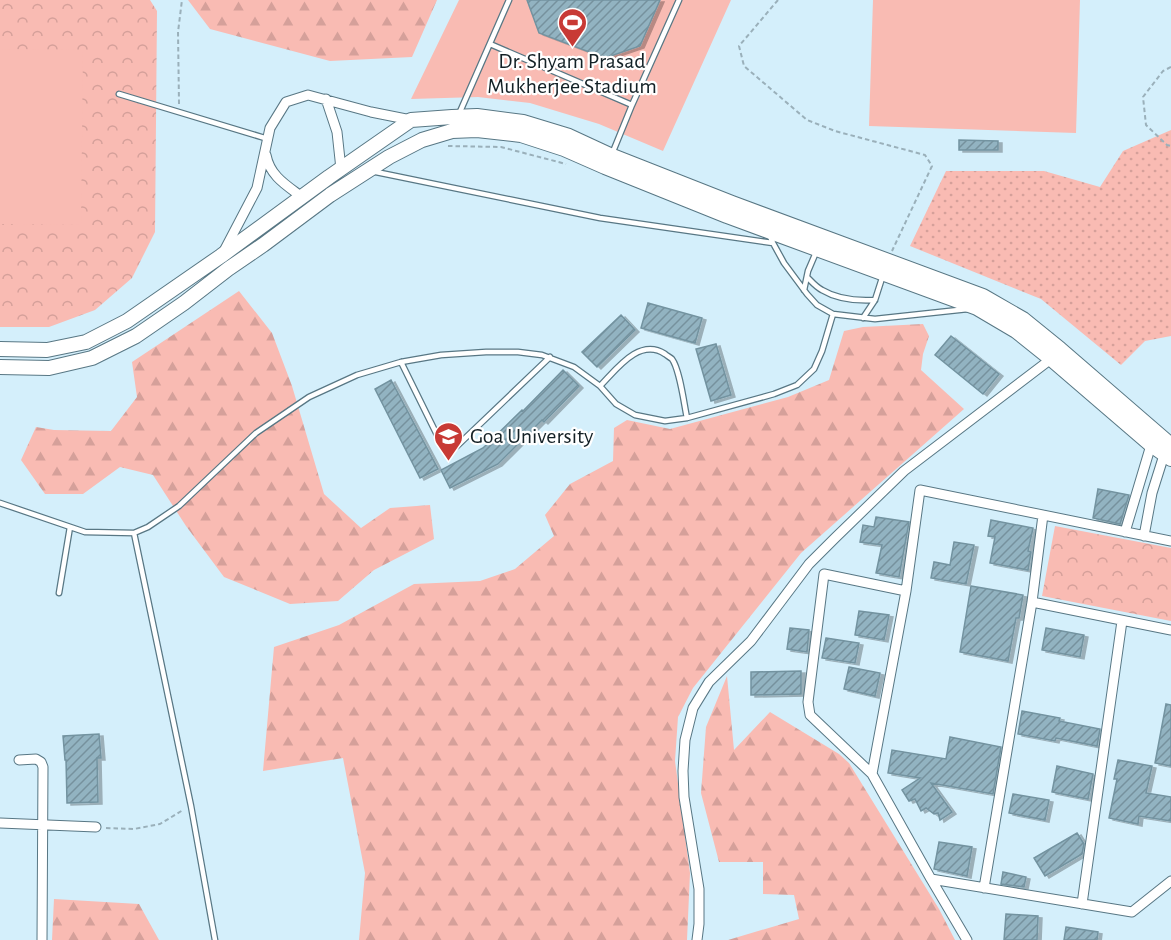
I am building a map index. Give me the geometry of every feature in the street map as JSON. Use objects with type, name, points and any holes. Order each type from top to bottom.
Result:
[{"type":"main road","points":[[0,349],[47,350],[86,342],[127,321],[411,120],[477,116],[523,122],[569,136],[771,237],[983,296],[1023,319],[1060,349],[1169,453]]},
{"type":"main road","points":[[0,367],[49,368],[92,358],[136,336],[330,195],[389,157],[422,140],[452,131],[477,130],[520,135],[617,162],[732,203],[977,308],[1016,331],[1151,446],[1169,453]]},
{"type":"main road","points":[[225,253],[237,263]]},
{"type":"street","points":[[225,253],[257,188],[270,128],[286,102],[308,95],[411,120]]},
{"type":"street","points":[[326,99],[338,132],[341,169]]},
{"type":"street","points":[[266,152],[268,165],[274,175],[302,197]]},
{"type":"street","points":[[697,940],[699,889],[684,797],[683,771],[685,740],[693,708],[709,682],[751,641],[803,572],[904,471],[1051,360]]},
{"type":"street","points":[[1125,532],[1151,446]]},
{"type":"street","points":[[1144,537],[1152,493],[1169,453]]},
{"type":"street","points":[[872,774],[906,591],[920,490],[1171,541]]},
{"type":"street","points":[[984,888],[1032,602],[1043,515]]},
{"type":"street","points":[[906,591],[824,574],[808,702],[810,715],[872,774],[967,940]]},
{"type":"street","points":[[1032,602],[1171,630]]},
{"type":"street","points":[[1082,904],[1122,621]]},
{"type":"street","points":[[19,760],[36,759],[43,767],[42,940]]},
{"type":"street","points":[[0,823],[96,827]]},
{"type":"street","points":[[931,879],[1132,912],[1171,881]]},
{"type":"lane","points":[[458,117],[509,0]]},
{"type":"lane","points":[[617,162],[632,105],[679,0]]},
{"type":"lane","points":[[490,44],[632,105]]},
{"type":"lane","points":[[119,94],[268,139]]},
{"type":"lane","points":[[368,171],[600,218],[771,237],[784,263],[804,290],[817,305],[833,315],[875,319],[977,308]]},
{"type":"lane","points":[[804,290],[817,250]]},
{"type":"lane","points":[[863,318],[875,300],[885,268]]},
{"type":"lane","points":[[807,277],[832,295],[863,301],[875,300]]},
{"type":"lane","points":[[0,503],[86,532],[134,533],[148,527],[179,506],[256,433],[309,397],[357,375],[401,362],[441,355],[518,352],[550,357],[574,367],[600,386],[616,404],[635,416],[665,421],[687,418],[774,394],[797,385],[814,369],[833,315]]},
{"type":"lane","points":[[600,386],[628,357],[645,349],[658,350],[672,358],[678,374],[687,418]]},
{"type":"lane","points":[[401,362],[442,445],[448,447],[457,446],[550,357]]},
{"type":"lane","points":[[59,593],[70,527]]},
{"type":"lane","points":[[134,533],[191,806],[215,940]]},
{"type":"path","points":[[180,112],[178,32],[182,0]]},
{"type":"path","points":[[778,0],[739,46],[744,66],[807,120],[835,131],[925,155],[932,166],[885,268]]},
{"type":"path","points":[[1171,67],[1163,70],[1143,96],[1146,125],[1167,145],[1171,146]]},
{"type":"path","points":[[444,146],[501,147],[567,164]]},
{"type":"path","points":[[96,827],[134,830],[160,824],[191,806]]},
{"type":"green space","points":[[0,0],[150,0],[157,11],[155,232],[132,278],[95,310],[49,327],[0,327]]},
{"type":"green space","points":[[188,0],[437,0],[412,57],[330,61],[210,29]]},
{"type":"green space","name":"Dr. Shyam Prasad Mukherjee Stadium","points":[[459,0],[731,0],[663,151],[599,124],[530,103],[478,97],[411,99]]},
{"type":"green space","points":[[873,0],[1080,0],[1076,133],[869,126]]},
{"type":"green space","points":[[0,49],[83,50],[81,225],[0,224]]},
{"type":"green space","points":[[1171,130],[1171,336],[1145,341],[1121,365],[1041,299],[910,246],[946,171],[1044,171],[1100,187],[1123,151]]},
{"type":"green space","points":[[239,291],[272,333],[292,386],[324,494],[361,528],[390,508],[430,505],[434,539],[374,570],[338,601],[290,604],[224,577],[186,526],[153,475],[120,467],[83,494],[45,494],[21,460],[36,427],[54,430],[111,431],[137,397],[132,362]]},
{"type":"green space","points":[[923,324],[929,336],[921,370],[964,409],[801,553],[693,688],[678,717],[675,761],[690,873],[687,940],[359,940],[365,873],[343,758],[263,771],[274,647],[339,625],[414,584],[480,581],[515,569],[554,536],[545,515],[570,484],[613,461],[614,428],[627,420],[670,429],[788,397],[829,380],[844,331],[863,327]]},
{"type":"green space","points":[[1055,526],[1171,548],[1171,621],[1042,596]]},
{"type":"green space","points":[[727,676],[734,750],[770,712],[839,754],[849,763],[939,909],[955,940],[728,940],[799,919],[794,895],[763,894],[763,862],[719,862],[701,793],[706,727]]},
{"type":"green space","points":[[54,899],[139,904],[159,940],[52,940]]},
{"type":"building","points":[[527,0],[660,0],[640,46],[605,58],[539,33]]},
{"type":"building","points":[[959,140],[998,141],[998,150],[959,150]]},
{"type":"building","points":[[648,303],[702,318],[695,343],[641,328]]},
{"type":"building","points":[[621,315],[635,330],[597,367],[582,352]]},
{"type":"building","points":[[951,336],[999,374],[983,394],[935,355]]},
{"type":"building","points":[[716,344],[731,395],[711,401],[696,349]]},
{"type":"building","points":[[563,370],[579,386],[498,464],[450,488],[441,470],[483,448]]},
{"type":"building","points":[[391,380],[438,469],[420,478],[375,389]]},
{"type":"building","points":[[1098,489],[1129,495],[1120,524],[1093,518]]},
{"type":"building","points":[[876,517],[909,522],[899,577],[876,573],[882,545],[860,542],[863,525],[874,527]]},
{"type":"building","points":[[991,520],[1033,528],[1028,551],[1031,552],[1028,570],[990,563],[995,537],[988,536]]},
{"type":"building","points":[[954,542],[974,545],[966,584],[931,578],[934,562],[950,565]]},
{"type":"building","points":[[971,586],[1023,595],[1008,661],[960,652]]},
{"type":"building","points":[[859,611],[889,615],[884,640],[855,635]]},
{"type":"building","points":[[790,628],[809,630],[807,652],[787,649]]},
{"type":"building","points":[[1046,628],[1084,635],[1080,657],[1042,650]]},
{"type":"building","points":[[826,638],[859,643],[855,663],[822,658]]},
{"type":"building","points":[[849,667],[880,673],[875,696],[844,689]]},
{"type":"building","points":[[801,671],[801,694],[751,695],[751,672]]},
{"type":"building","points":[[1166,704],[1171,705],[1171,766],[1155,763]]},
{"type":"building","points":[[1022,711],[1100,729],[1097,746],[1018,734]]},
{"type":"building","points":[[99,734],[101,758],[97,758],[98,802],[67,803],[63,736]]},
{"type":"building","points":[[950,737],[1001,747],[993,794],[931,783],[952,812],[940,820],[938,813],[934,814],[926,808],[921,811],[915,799],[909,801],[902,790],[920,778],[888,773],[892,750],[946,759]]},
{"type":"building","points":[[1118,760],[1152,766],[1146,793],[1171,797],[1171,821],[1139,816],[1138,824],[1109,818],[1117,779],[1114,779]]},
{"type":"building","points":[[1057,766],[1093,774],[1088,799],[1052,792]]},
{"type":"building","points":[[1013,794],[1049,800],[1045,820],[1009,813]]},
{"type":"building","points":[[1077,833],[1084,844],[1082,854],[1045,876],[1034,858]]},
{"type":"building","points":[[939,842],[972,847],[967,876],[934,869]]},
{"type":"building","points":[[1003,872],[1026,877],[1024,887],[1001,884]]},
{"type":"building","points":[[1006,914],[1038,916],[1037,940],[1004,940]]},
{"type":"building","points":[[1066,927],[1098,932],[1097,940],[1064,940]]},
{"type":"place","name":"Dr. Shyam Prasad Mukherjee Stadium","points":[[572,48]]},
{"type":"place","name":"Goa University","points":[[449,462]]}]
